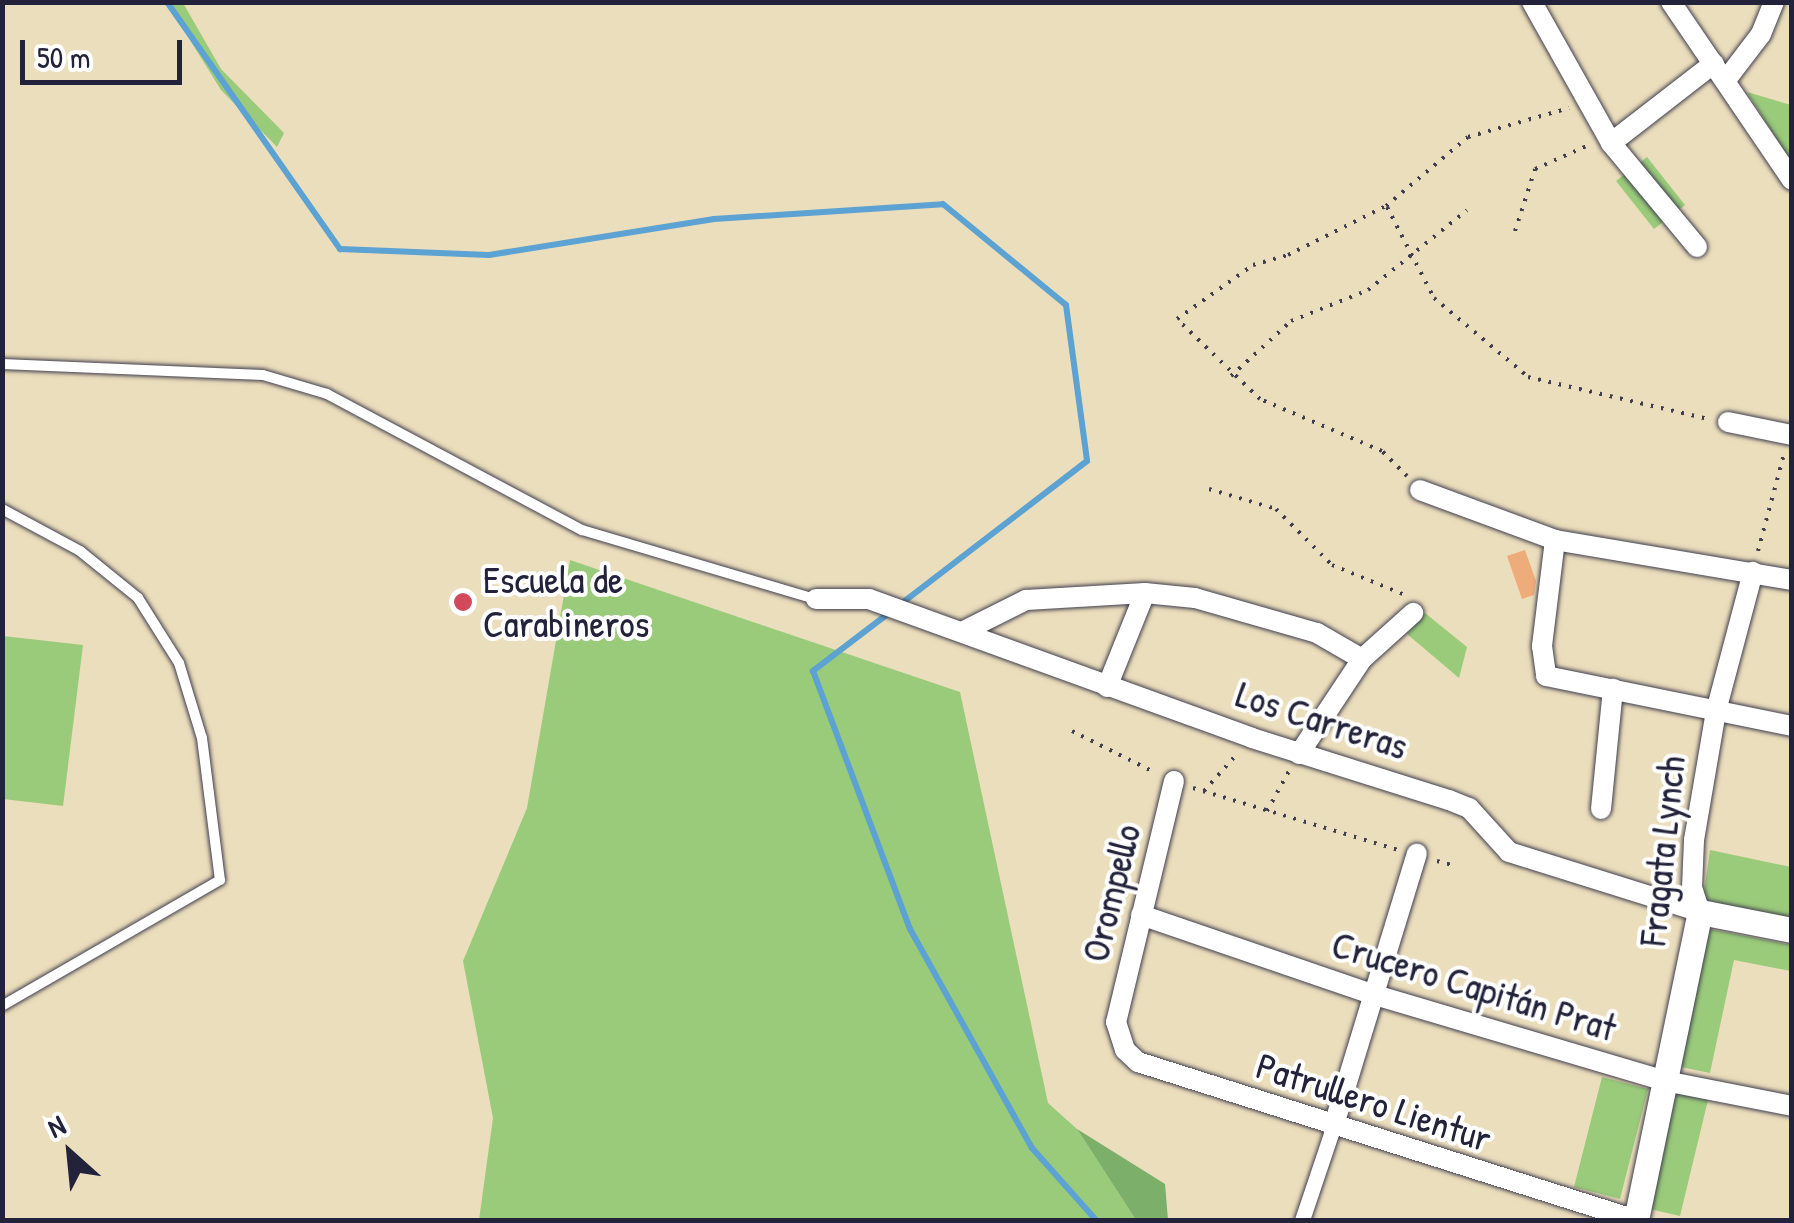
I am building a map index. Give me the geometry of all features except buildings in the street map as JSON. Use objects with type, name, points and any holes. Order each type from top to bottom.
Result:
[{"type":"street","points":[[1532,2],[1609,140],[1698,247]]},
{"type":"street","points":[[1672,2],[1792,180]]},
{"type":"street","points":[[1609,140],[1720,71],[1762,34],[1774,2]]},
{"type":"street","points":[[1728,422],[1790,434]]},
{"type":"street","points":[[1420,490],[1555,540],[1647,550],[1792,580]]},
{"type":"street","points":[[1555,540],[1542,646],[1546,676],[1792,726]]},
{"type":"street","name":"Fragata Lynch","points":[[1636,1220],[1700,912],[1692,888],[1694,840],[1716,711],[1753,572]]},
{"type":"street","points":[[962,632],[1026,600],[1144,593],[1195,598],[1317,633],[1362,659]]},
{"type":"street","points":[[1107,687],[1144,593]]},
{"type":"street","name":"Los Carreras","points":[[816,599],[869,598],[1252,738],[1469,808],[1509,852],[1700,912],[1792,930]]},
{"type":"street","points":[[1299,754],[1362,659],[1413,613]]},
{"type":"street","points":[[1601,808],[1613,690]]},
{"type":"street","name":"Orompello","points":[[1116,1022],[1174,781]]},
{"type":"street","points":[[1302,1220],[1376,995],[1417,854]]},
{"type":"street","name":"Crucero Capitán Prat","points":[[1141,915],[1376,995],[1664,1081],[1792,1106]]},
{"type":"street","name":"Patrullero Lientur","points":[[1116,1022],[1125,1050],[1138,1062],[1333,1128],[1636,1220]]},
{"type":"lane","points":[[2,364],[263,376],[327,394],[582,530],[816,599]]},
{"type":"lane","points":[[2,509],[80,550],[138,598],[179,663],[202,738],[220,880],[2,1006]]},
{"type":"path","points":[[1420,490],[1382,451],[1260,400],[1176,319],[1252,265],[1288,255],[1386,206],[1468,137],[1586,103]]},
{"type":"path","points":[[1516,231],[1535,168],[1609,140]]},
{"type":"path","points":[[1386,206],[1434,298],[1528,377],[1655,412],[1728,422]]},
{"type":"path","points":[[1232,376],[1291,321],[1368,290],[1468,210]]},
{"type":"path","points":[[1753,572],[1790,434]]},
{"type":"path","points":[[1209,489],[1276,509],[1332,565],[1403,592],[1413,613]]},
{"type":"path","points":[[1072,731],[1204,792],[1452,865]]},
{"type":"path","points":[[1204,792],[1252,738]]},
{"type":"path","points":[[1266,812],[1299,754]]},
{"type":"green space","points":[[167,3],[183,3],[221,69],[284,133],[277,147],[221,90]]},
{"type":"green space","points":[[1747,92],[1791,105],[1791,162]]},
{"type":"green space","points":[[1647,157],[1685,205],[1654,229],[1616,181]]},
{"type":"green space","points":[[570,560],[960,692],[1048,1103],[1077,1129],[1136,1220],[479,1220],[493,1118],[463,961],[527,808]]},
{"type":"green space","points":[[1425,613],[1467,647],[1459,678],[1407,634]]},
{"type":"green space","points":[[3,636],[83,645],[63,806],[3,799]]},
{"type":"green space","points":[[1710,850],[1791,867],[1791,921],[1703,899]]},
{"type":"green space","points":[[1709,929],[1791,945],[1791,971],[1734,960],[1710,1073],[1681,1067]]},
{"type":"green space","points":[[1602,1077],[1648,1089],[1620,1199],[1574,1187]]},
{"type":"green space","points":[[1669,1091],[1708,1100],[1680,1216],[1641,1207]]},
{"type":"green space","points":[[1077,1129],[1165,1184],[1168,1220],[1136,1220]]},
{"type":"waterway","points":[[167,2],[340,249],[489,255],[714,219],[943,204],[1066,305],[1087,461],[899,605]]},
{"type":"waterway","points":[[889,613],[813,671],[910,929],[1032,1148],[1096,1220]]},
{"type":"place","name":"Escuela de Carabineros","points":[[463,602]]}]
